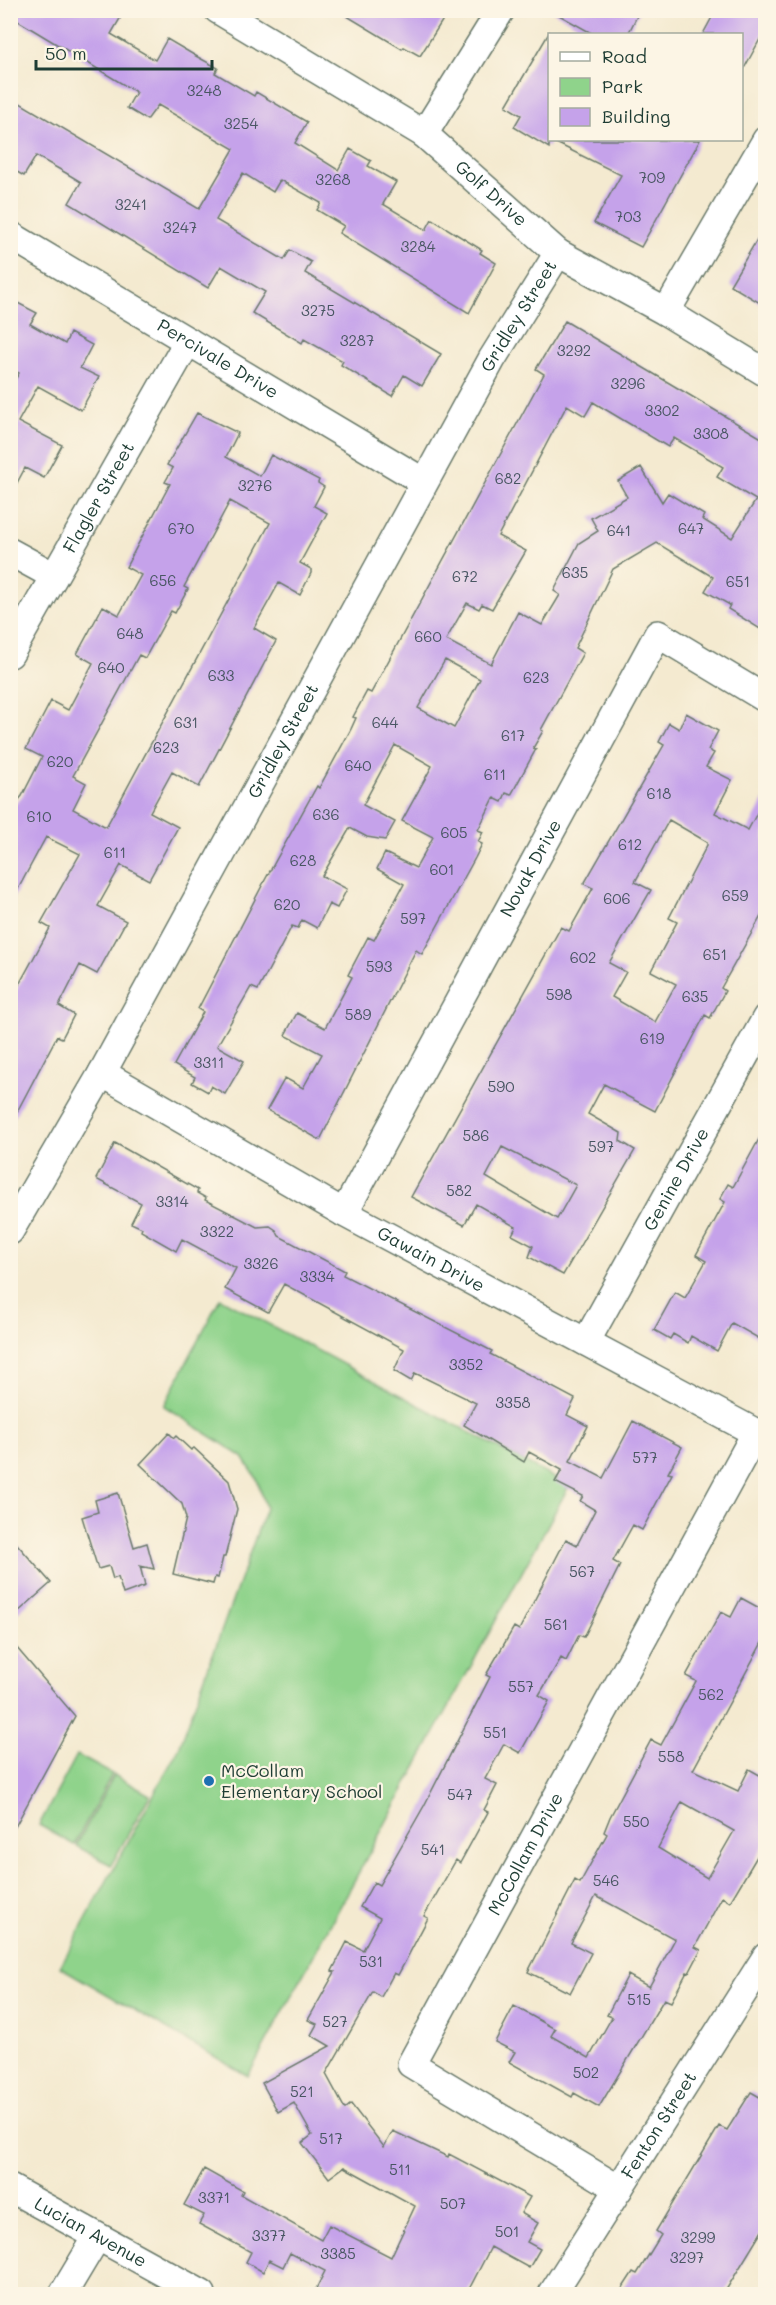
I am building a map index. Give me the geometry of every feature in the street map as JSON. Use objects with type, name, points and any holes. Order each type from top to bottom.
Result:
[{"type":"street","name":"Golf Drive","points":[[218,10],[424,134],[558,253],[666,312],[765,373]]},
{"type":"street","points":[[424,134],[501,10]]},
{"type":"street","points":[[666,312],[765,140]]},
{"type":"street","name":"Percivale Drive","points":[[10,235],[424,482]]},
{"type":"street","name":"Gridley Street","points":[[10,1231],[20,1192],[102,1073],[492,359],[558,253]]},
{"type":"street","name":"Flagler Street","points":[[10,654],[188,341]]},
{"type":"street","points":[[10,552],[54,576]]},
{"type":"street","name":"Novak Drive","points":[[344,1213],[658,634],[765,699]]},
{"type":"street","name":"Genine Drive","points":[[586,1342],[755,1062],[765,1018]]},
{"type":"street","name":"Gawain Drive","points":[[102,1073],[344,1213],[761,1435]]},
{"type":"street","name":"McCollam Drive","points":[[619,2189],[411,2064],[761,1435]]},
{"type":"street","name":"Fenton Street","points":[[552,2295],[765,1957]]},
{"type":"street","name":"Lucian Avenue","points":[[10,2188],[202,2295]]},
{"type":"street","points":[[63,2295],[97,2236]]},
{"type":"green space","points":[[220,1298],[569,1486],[248,2076],[60,1967],[179,1748],[266,1508],[257,1479],[243,1457],[164,1406]]},
{"type":"green space","points":[[77,1755],[112,1774],[74,1845],[39,1825]]},
{"type":"green space","points":[[114,1775],[150,1795],[111,1865],[76,1846]]},
{"type":"building","points":[[10,10],[125,10],[111,34],[155,60],[167,39],[218,68],[215,73],[254,96],[256,92],[307,122],[295,143],[338,170],[350,149],[371,161],[368,166],[396,182],[383,204],[426,230],[432,219],[482,250],[480,253],[496,263],[469,313],[339,233],[344,226],[317,210],[321,203],[280,180],[273,192],[243,173],[216,220],[284,260],[290,250],[311,262],[305,273],[441,354],[422,386],[404,375],[392,396],[341,365],[343,361],[304,339],[302,343],[252,313],[265,292],[221,266],[208,288],[69,203],[81,182],[66,173],[36,156],[24,176],[10,168],[10,97],[199,209],[234,149],[158,105],[147,120],[127,108],[136,92],[10,16]]},
{"type":"building","points":[[337,10],[449,10],[420,56],[404,47],[402,49]]},
{"type":"building","points":[[550,10],[640,10],[628,33],[591,33]]},
{"type":"building","points":[[716,10],[765,10],[765,30],[743,70],[743,33],[704,33]]},
{"type":"building","points":[[548,35],[549,148],[514,127],[521,115],[506,106]]},
{"type":"building","points":[[552,141],[699,141],[641,247],[594,223],[621,175]]},
{"type":"building","points":[[765,226],[765,306],[730,285]]},
{"type":"building","points":[[10,299],[37,313],[30,324],[65,344],[70,333],[92,345],[80,368],[99,377],[81,410],[38,386],[18,422],[62,445],[44,478],[25,468],[10,496],[10,389],[19,373],[10,368]]},
{"type":"building","points":[[565,321],[765,440],[765,632],[728,609],[730,605],[705,591],[713,577],[657,543],[613,569],[575,648],[583,653],[541,730],[543,731],[533,748],[536,749],[511,795],[506,793],[502,802],[494,798],[478,830],[483,832],[478,842],[482,844],[475,858],[422,954],[416,950],[320,1140],[267,1110],[285,1078],[303,1088],[322,1054],[285,1035],[297,1013],[325,1028],[352,977],[348,975],[368,937],[374,940],[404,884],[377,869],[385,853],[416,868],[433,837],[402,821],[432,766],[395,745],[363,805],[395,822],[385,840],[367,837],[350,828],[322,876],[347,889],[337,908],[329,904],[317,928],[302,920],[298,928],[292,926],[258,990],[251,987],[217,1046],[244,1061],[225,1094],[211,1086],[208,1092],[192,1083],[195,1077],[174,1065],[203,1012],[198,1009],[265,880],[317,786],[319,788],[351,729],[356,718],[353,717],[367,691],[371,693],[544,374],[536,369]],"holes":[[[593,402],[668,447],[674,438],[723,467],[717,477],[756,500],[732,538],[702,519],[704,515],[668,493],[662,502],[641,467],[618,481],[627,497],[591,518],[598,531],[579,543],[554,591],[560,595],[542,625],[518,612],[491,664],[446,640],[467,603],[479,609],[482,604],[492,609],[526,551],[498,536],[567,405],[585,416]],[[445,660],[480,679],[454,728],[418,708]]]},
{"type":"building","points":[[197,413],[238,433],[226,457],[260,476],[271,455],[319,480],[318,483],[324,487],[314,506],[327,513],[300,563],[311,569],[311,573],[300,595],[279,583],[254,628],[276,641],[199,787],[172,772],[150,812],[178,827],[149,880],[121,865],[98,906],[126,921],[97,974],[80,965],[59,1006],[74,1015],[62,1038],[57,1036],[10,1125],[10,1001],[50,928],[41,923],[80,854],[46,837],[10,904],[10,800],[16,803],[22,796],[42,757],[26,749],[51,701],[68,710],[93,663],[77,654],[103,606],[119,615],[141,575],[126,567],[170,484],[165,482],[173,468],[167,465]],"holes":[[[230,501],[270,523],[106,827],[73,809],[86,783],[73,776],[139,655],[145,658],[171,611],[175,613],[188,589],[184,587]]]},
{"type":"building","points":[[686,713],[718,731],[708,750],[714,753],[706,767],[732,780],[715,813],[748,830],[765,798],[765,909],[721,988],[725,991],[710,1018],[705,1015],[655,1111],[604,1084],[588,1114],[621,1133],[620,1141],[635,1150],[563,1275],[529,1257],[533,1246],[512,1235],[516,1227],[476,1204],[464,1225],[411,1197],[561,927],[569,931],[593,888],[584,884],[664,745],[659,742],[669,723],[679,729]],"holes":[[[669,820],[707,842],[707,845],[669,918],[677,922],[651,971],[676,984],[655,1022],[612,997],[626,972],[609,963],[651,890],[635,882]],[[502,1147],[576,1185],[557,1219],[486,1177]]]},
{"type":"building","points":[[765,1128],[765,1342],[732,1323],[717,1351],[691,1336],[688,1343],[673,1334],[670,1339],[654,1330],[675,1292],[685,1298],[706,1261],[696,1255],[725,1202],[720,1199],[728,1184],[733,1187]]},
{"type":"building","points":[[115,1143],[198,1190],[197,1193],[206,1198],[205,1200],[257,1227],[270,1226],[279,1236],[345,1271],[343,1275],[492,1351],[490,1354],[575,1399],[567,1415],[588,1426],[570,1461],[603,1478],[633,1421],[682,1447],[668,1473],[672,1474],[642,1530],[633,1525],[613,1561],[620,1565],[584,1637],[579,1635],[566,1661],[561,1658],[539,1695],[549,1701],[520,1753],[504,1744],[485,1779],[497,1785],[484,1810],[488,1812],[460,1863],[456,1860],[424,1916],[428,1918],[398,1975],[394,1973],[381,1997],[373,1992],[326,2074],[345,2109],[351,2104],[384,2147],[393,2131],[448,2157],[449,2154],[530,2197],[521,2213],[538,2223],[527,2242],[540,2249],[529,2268],[491,2247],[466,2295],[327,2295],[316,2289],[325,2271],[290,2253],[283,2267],[269,2260],[263,2272],[246,2262],[251,2252],[199,2224],[204,2215],[184,2205],[204,2169],[243,2191],[241,2195],[321,2240],[329,2225],[391,2257],[415,2206],[344,2167],[329,2178],[302,2143],[312,2135],[294,2103],[278,2112],[262,2083],[330,2046],[311,2035],[317,2024],[308,2020],[335,1972],[332,1971],[347,1942],[363,1950],[380,1918],[360,1907],[374,1882],[379,1885],[424,1806],[490,1677],[486,1675],[514,1627],[519,1630],[566,1539],[577,1545],[595,1510],[580,1501],[583,1496],[555,1482],[562,1470],[529,1452],[524,1462],[464,1425],[476,1403],[415,1373],[411,1381],[394,1371],[404,1349],[284,1284],[268,1312],[225,1289],[236,1268],[182,1239],[176,1251],[141,1231],[142,1228],[131,1223],[141,1203],[96,1179]]},
{"type":"building","points":[[169,1433],[174,1438],[176,1436],[191,1450],[194,1448],[229,1481],[237,1509],[225,1557],[223,1557],[218,1578],[215,1577],[213,1584],[173,1574],[186,1518],[182,1504],[140,1464]]},
{"type":"building","points":[[118,1493],[134,1547],[147,1543],[154,1569],[140,1566],[145,1586],[123,1594],[118,1577],[113,1579],[109,1566],[98,1569],[82,1517],[98,1512],[95,1500]]},
{"type":"building","points":[[10,1536],[51,1583],[10,1619]]},
{"type":"building","points":[[741,1598],[765,1611],[765,1637],[693,1770],[738,1791],[749,1769],[765,1778],[765,1843],[730,1902],[722,1897],[695,1947],[701,1950],[689,1973],[687,1972],[671,2002],[664,1999],[599,2107],[574,2093],[572,2097],[509,2062],[515,2052],[495,2042],[514,2006],[555,2029],[551,2036],[589,2058],[612,2017],[607,2015],[628,1975],[649,1987],[675,1939],[596,1896],[571,1943],[591,1953],[570,1993],[528,1972],[575,1880],[580,1883],[607,1834],[604,1832],[610,1817],[651,1740],[661,1745],[696,1681],[686,1676],[721,1612],[731,1617]],"holes":[[[682,1802],[734,1831],[707,1878],[658,1848]]]},
{"type":"building","points":[[10,1640],[75,1716],[10,1836]]},
{"type":"building","points":[[751,2092],[765,2100],[765,2226],[723,2295],[618,2295],[633,2272],[637,2274],[661,2235],[656,2231],[719,2126],[727,2130]]},
{"type":"place","name":"McCollam Elementary School","points":[[209,1781]]}]
